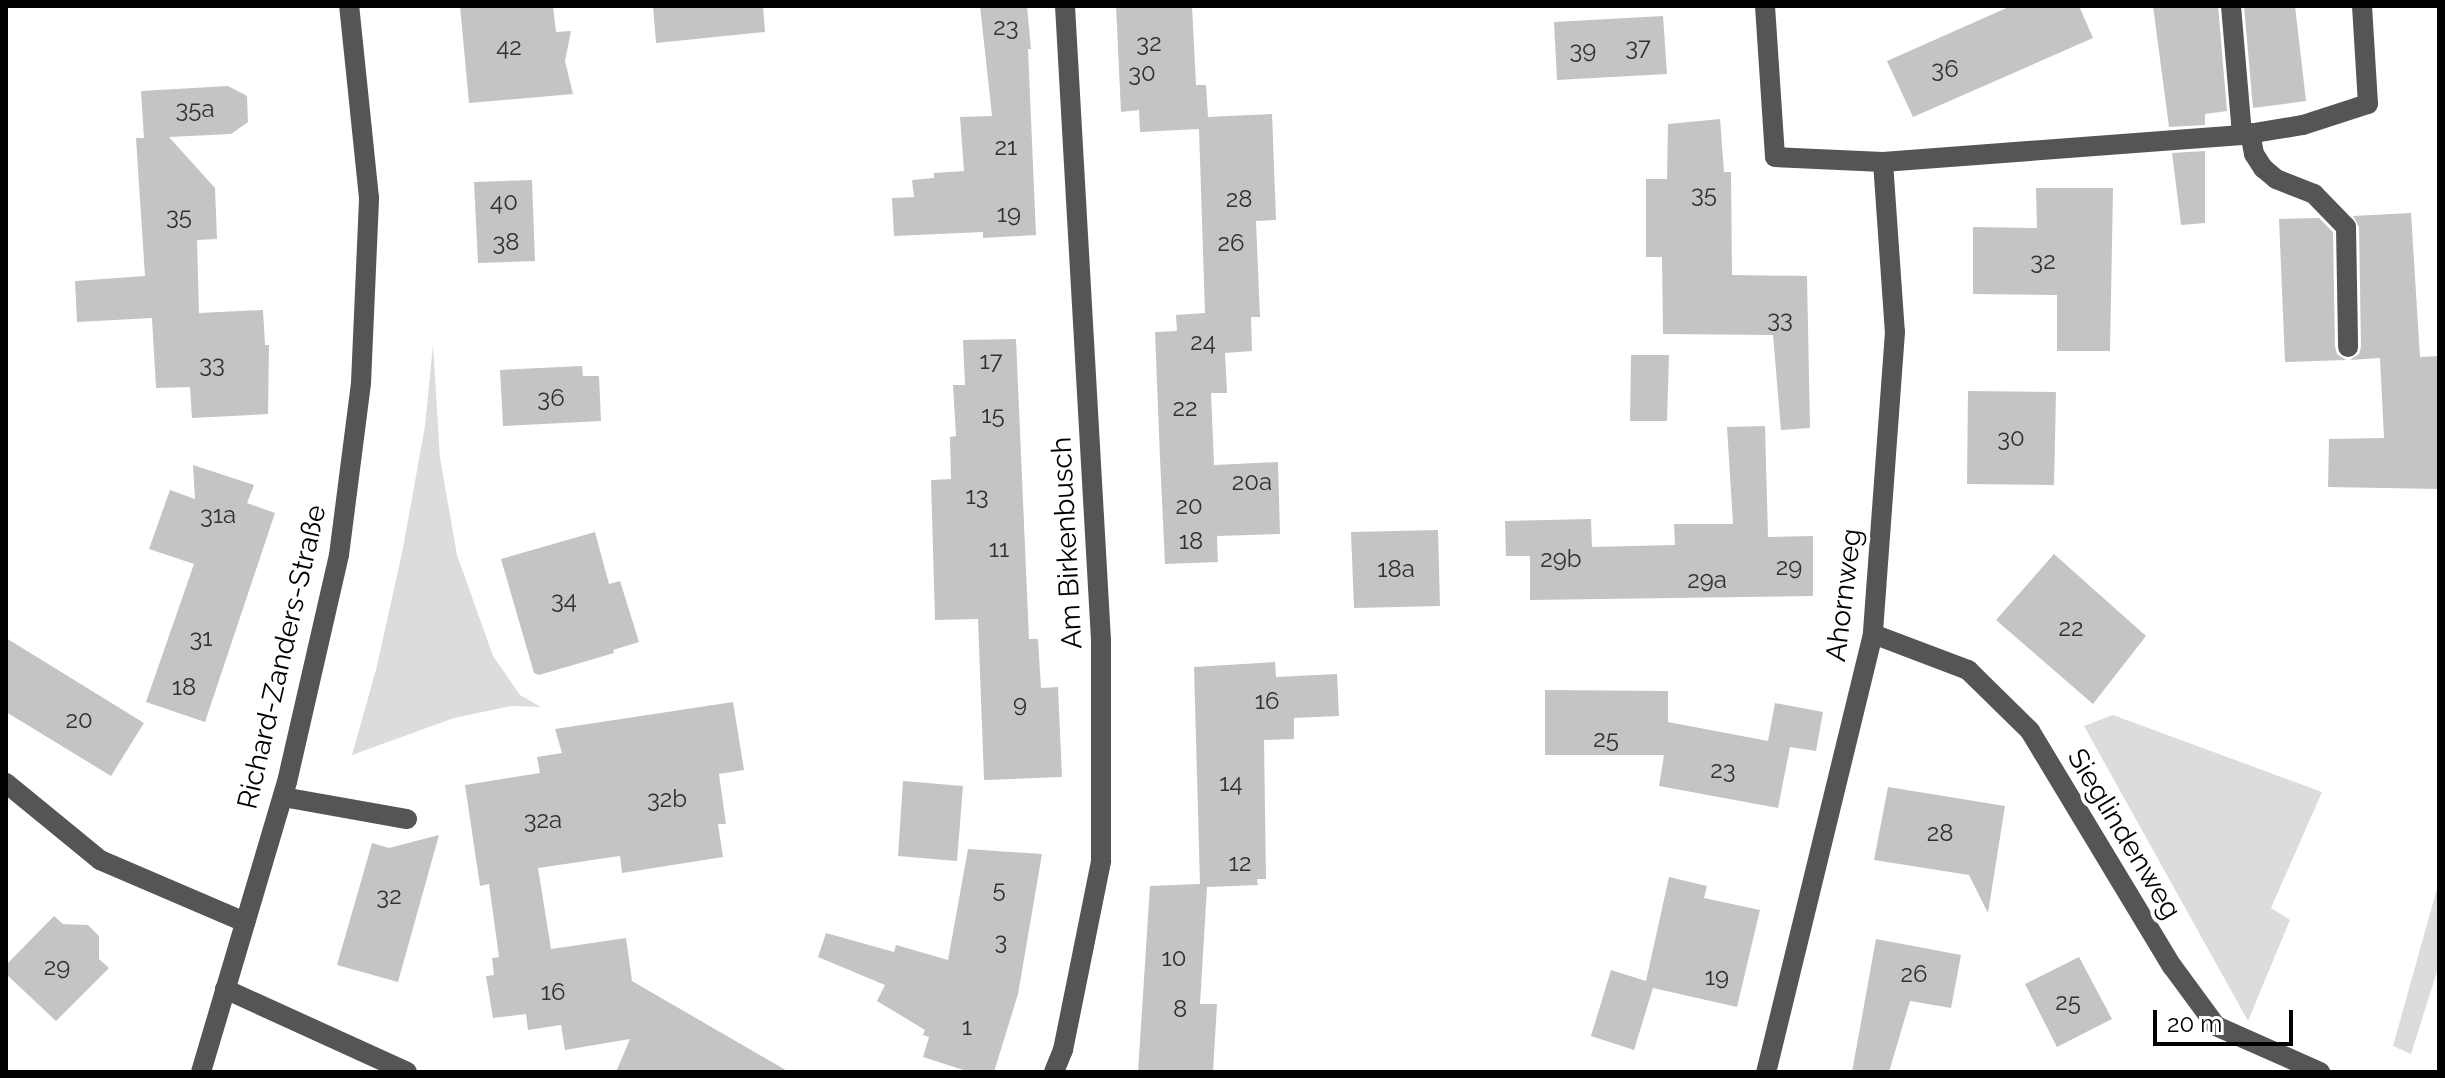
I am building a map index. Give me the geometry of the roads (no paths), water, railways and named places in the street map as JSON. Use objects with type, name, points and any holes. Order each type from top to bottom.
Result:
[{"type":"street","name":"Richard-Zanders-Straße","points":[[201,1072],[283,797],[339,555],[361,383],[369,198],[349,6]]},
{"type":"street","name":"Am Birkenbusch","points":[[1054,1072],[1063,1050],[1101,861],[1101,640],[1065,6]]},
{"type":"street","points":[[1765,6],[1775,157],[1883,162],[2246,134],[2303,125],[2368,104],[2362,6]]},
{"type":"street","points":[[2231,6],[2246,134],[2254,154],[2263,168],[2276,179],[2314,194],[2346,227],[2348,347]]},
{"type":"street","name":"Ahornweg","points":[[1766,1072],[1873,634],[1895,332],[1883,162]]},
{"type":"street","name":"Sieglindenweg","points":[[1873,634],[1968,670],[2030,731],[2172,966],[2216,1026],[2320,1072]]},
{"type":"street","points":[[6,783],[100,860],[245,922]]},
{"type":"street","points":[[283,797],[407,819]]},
{"type":"street","points":[[225,989],[407,1072]]}]
